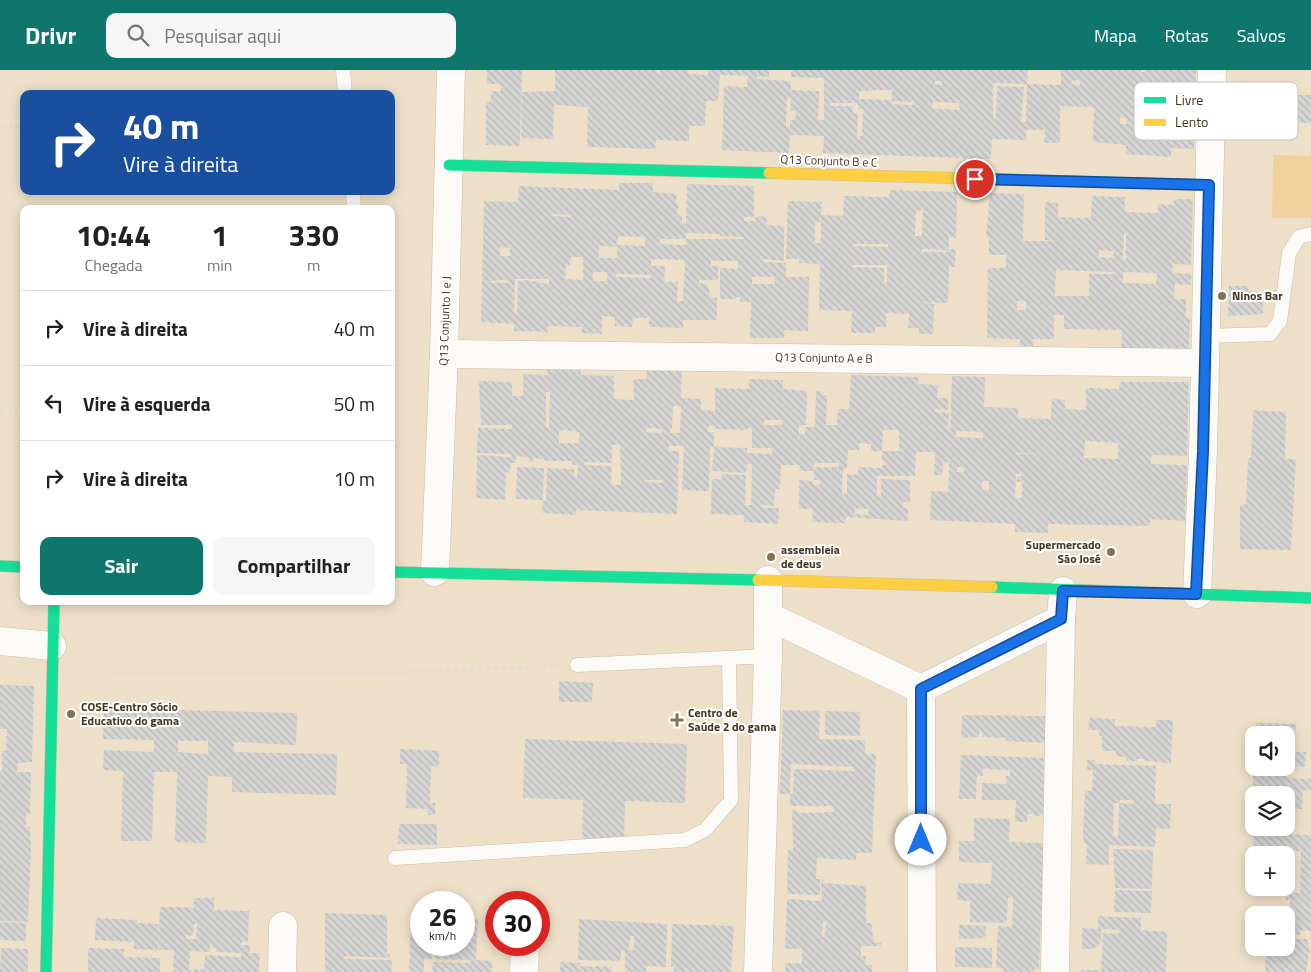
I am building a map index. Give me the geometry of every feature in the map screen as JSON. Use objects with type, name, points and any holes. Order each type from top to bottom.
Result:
[{"type":"street","name":"Q13 Conjunto I e J","points":[[435,572],[444,354],[451,70]]},
{"type":"street","points":[[1196,594],[1203,451],[1210,140]]},
{"type":"street","name":"Q13 Conjunto B e C","points":[[449,165],[1209,185]]},
{"type":"street","name":"Q13 Conjunto A e B","points":[[444,354],[1204,349]]},
{"type":"street","points":[[0,566],[20,567]]},
{"type":"street","points":[[395,572],[768,580],[1311,598]]},
{"type":"street","points":[[758,972],[768,656],[768,580]]},
{"type":"street","points":[[1055,972],[1063,591]]},
{"type":"street","points":[[46,972],[54,605]]},
{"type":"street","points":[[768,616],[921,689]]},
{"type":"street","points":[[921,689],[1061,619]]},
{"type":"street","points":[[0,641],[52,658]]},
{"type":"street","points":[[921,689],[922,972]]},
{"type":"street","points":[[282,926],[282,972]]},
{"type":"street","points":[[524,972],[525,956]]},
{"type":"lane","points":[[343,70],[345,90]]},
{"type":"lane","points":[[1204,349],[1270,334],[1275,329],[1280,321],[1289,253],[1299,237],[1311,234]]},
{"type":"lane","points":[[577,665],[768,656]]},
{"type":"lane","points":[[395,858],[685,840],[705,830],[731,800],[729,658]]},
{"type":"path","points":[[0,128],[20,127]]},
{"type":"path","points":[[0,410],[20,410]]},
{"type":"path","points":[[52,658],[383,674],[577,665]]},
{"type":"shaded area","points":[[1273,155],[1311,156],[1311,218],[1272,218]]},
{"type":"building","points":[[487,70],[522,70],[520,146],[486,145],[486,102],[491,102],[491,91],[501,91],[501,84],[487,84]]},
{"type":"building","points":[[555,70],[657,70],[657,73],[660,74],[660,70],[689,70],[689,74],[708,75],[708,70],[769,70],[769,77],[757,76],[757,79],[791,81],[791,90],[819,91],[818,120],[824,120],[824,78],[791,77],[791,70],[1028,70],[1027,84],[1061,85],[1061,70],[1141,70],[1141,72],[1145,72],[1145,70],[1196,70],[1196,82],[1134,82],[1134,140],[1194,140],[1194,149],[1171,148],[1171,157],[1126,154],[1126,145],[1093,142],[1094,107],[1060,106],[1060,143],[1044,143],[1045,130],[1026,130],[1026,140],[992,139],[991,159],[823,153],[824,136],[790,135],[789,153],[722,150],[724,86],[747,87],[748,76],[724,75],[720,75],[718,101],[706,101],[705,126],[689,126],[689,141],[656,140],[655,149],[587,147],[588,107],[554,105],[553,139],[521,138],[522,92],[555,91]],"holes":[[[1080,80],[1080,85],[1071,84],[1072,81]],[[935,81],[942,81],[942,85],[935,84]],[[993,83],[1027,84],[1026,122],[1021,122],[1024,87],[997,86],[996,119],[993,119]],[[892,90],[892,100],[859,99],[859,91]],[[787,98],[791,98],[790,111],[796,111],[795,120],[790,120],[790,127],[786,127]],[[892,101],[913,102],[913,105],[892,104]],[[933,102],[959,103],[960,110],[932,109]],[[830,103],[858,103],[858,109],[863,109],[862,136],[859,136],[859,139],[857,139],[858,113],[853,113],[853,106],[830,106]],[[1120,118],[1127,118],[1127,124],[1120,124]]]},
{"type":"building","points":[[1298,95],[1311,95],[1311,123],[1298,122]]},
{"type":"building","points":[[619,183],[653,183],[653,192],[677,194],[676,203],[679,203],[677,215],[682,216],[682,223],[686,224],[687,184],[754,186],[754,217],[744,217],[744,221],[754,221],[755,217],[766,216],[767,225],[784,226],[784,261],[763,259],[763,262],[786,263],[786,277],[809,277],[808,331],[784,330],[784,338],[750,338],[751,298],[750,302],[740,302],[740,297],[736,297],[736,299],[721,299],[720,294],[720,268],[738,269],[738,261],[711,260],[711,266],[718,266],[718,280],[699,280],[699,283],[708,284],[710,297],[717,298],[717,320],[683,320],[683,328],[649,327],[649,318],[633,318],[632,327],[615,326],[615,317],[602,316],[602,334],[582,333],[582,327],[548,326],[548,332],[514,331],[514,324],[481,322],[484,201],[518,202],[519,186],[619,190]],"holes":[[[551,214],[571,215],[571,217],[551,216]],[[686,233],[720,234],[720,236],[744,237],[743,239],[686,239]],[[618,236],[645,237],[645,246],[617,245]],[[660,239],[686,239],[686,245],[660,244]],[[599,246],[617,247],[617,258],[599,258]],[[500,247],[510,248],[510,256],[500,256]],[[571,257],[583,257],[583,280],[565,279],[566,264],[570,265]],[[651,259],[685,260],[683,301],[677,301],[678,282],[664,282],[665,266],[651,266]],[[593,272],[607,272],[607,281],[593,281]],[[616,274],[650,275],[651,278],[616,277]],[[752,277],[775,277],[775,284],[752,284]],[[515,279],[549,279],[549,284],[527,280],[518,281],[517,313],[514,313]],[[502,280],[507,280],[509,283],[485,282]]]},
{"type":"building","points":[[890,190],[957,192],[956,238],[949,237],[949,249],[956,249],[955,267],[949,267],[948,303],[920,302],[934,304],[933,334],[919,334],[919,328],[908,328],[909,314],[886,313],[886,327],[875,327],[875,333],[851,333],[852,311],[819,310],[820,264],[799,263],[799,259],[786,259],[788,201],[822,202],[821,215],[843,216],[844,196],[889,197]],"holes":[[[923,210],[922,236],[915,236],[916,211]],[[815,222],[821,222],[821,243],[815,243]],[[854,244],[888,244],[888,247],[854,246]],[[922,249],[946,250],[947,252],[922,252]],[[853,265],[887,265],[887,283],[884,283],[884,268],[853,267]]]},
{"type":"building","points":[[990,193],[1024,194],[1023,241],[1057,241],[1045,240],[1045,202],[1058,203],[1058,217],[1091,218],[1092,196],[1125,197],[1125,212],[1158,213],[1158,204],[1174,205],[1174,199],[1193,199],[1191,265],[1175,264],[1173,262],[1172,273],[1191,274],[1191,285],[1175,284],[1174,299],[1186,299],[1186,318],[1190,318],[1189,350],[1121,348],[1122,330],[1064,329],[1064,315],[1054,315],[1054,339],[1033,339],[1033,346],[1020,346],[1020,339],[987,338],[988,268],[1006,268],[1006,255],[989,255],[989,237],[986,237]],"holes":[[[1124,233],[1126,233],[1126,260],[1123,260]],[[1099,250],[1114,251],[1113,258],[1099,257]],[[1056,270],[1114,272],[1114,274],[1089,274],[1089,296],[1055,296]],[[1123,272],[1157,273],[1156,284],[1123,283]],[[1017,301],[1026,301],[1026,310],[1017,310]]]},
{"type":"building","points":[[1229,286],[1248,286],[1248,291],[1263,292],[1263,314],[1228,316]]},
{"type":"building","points":[[547,366],[581,367],[581,375],[614,376],[614,399],[634,400],[633,379],[647,379],[647,368],[682,369],[681,398],[701,399],[701,410],[715,411],[715,388],[749,389],[749,379],[783,380],[783,389],[807,391],[806,425],[799,425],[799,434],[805,434],[805,427],[815,427],[816,391],[824,392],[823,395],[827,395],[826,425],[837,425],[838,409],[849,409],[851,375],[918,377],[918,384],[938,385],[937,398],[948,398],[948,410],[935,409],[935,412],[949,413],[948,430],[950,430],[952,376],[985,377],[984,407],[1018,408],[1018,418],[1051,419],[1052,399],[1065,400],[1065,409],[1086,410],[1086,388],[1119,389],[1120,382],[1189,382],[1187,456],[1152,455],[1151,459],[1151,464],[1187,465],[1185,521],[1150,519],[1150,526],[1048,524],[1048,533],[1015,532],[1015,524],[930,520],[931,491],[948,492],[949,462],[943,462],[942,475],[934,475],[935,452],[916,452],[915,476],[877,476],[877,496],[881,497],[881,479],[910,480],[910,502],[903,502],[903,508],[908,508],[908,521],[846,517],[845,523],[812,522],[813,509],[799,509],[799,480],[814,481],[813,485],[820,485],[820,480],[814,480],[814,471],[799,471],[800,465],[781,465],[780,489],[775,489],[774,506],[762,505],[761,508],[779,508],[778,524],[744,522],[744,515],[711,514],[712,479],[722,479],[722,474],[746,475],[745,505],[751,505],[752,464],[747,464],[746,473],[712,471],[714,447],[710,447],[709,491],[682,490],[684,446],[669,446],[669,451],[679,451],[677,514],[576,510],[576,515],[542,513],[543,501],[546,501],[547,468],[574,469],[574,477],[577,477],[578,465],[572,465],[572,461],[544,461],[544,459],[533,458],[533,462],[529,462],[530,458],[516,456],[516,463],[511,463],[510,473],[506,472],[505,500],[476,498],[477,455],[511,457],[511,454],[477,453],[478,428],[512,429],[512,425],[481,425],[479,381],[512,382],[512,396],[523,396],[523,374],[547,375]],"holes":[[[546,392],[550,392],[549,427],[546,427]],[[673,406],[681,406],[680,433],[670,433],[670,429],[672,429]],[[764,420],[782,420],[782,425],[764,425]],[[708,426],[714,426],[717,429],[748,430],[748,428],[752,428],[752,448],[772,448],[772,454],[747,453],[747,448],[714,447],[714,432],[708,432]],[[647,428],[663,429],[662,433],[646,432]],[[559,430],[579,432],[579,443],[559,443]],[[883,430],[899,430],[899,451],[882,451]],[[956,431],[983,432],[983,438],[956,437]],[[1085,441],[1118,443],[1118,459],[1084,458]],[[859,443],[871,444],[871,451],[882,451],[882,460],[885,460],[885,465],[882,465],[882,468],[858,467],[858,475],[847,474],[847,494],[842,494],[843,469],[846,469],[847,466],[848,450],[859,450]],[[612,445],[620,445],[621,485],[611,485],[612,466],[584,465],[584,462],[612,463]],[[814,463],[839,463],[839,467],[814,467]],[[957,467],[964,467],[964,472],[957,472]],[[1016,474],[1022,474],[1022,476],[1017,476],[1017,482],[1022,482],[1022,498],[1015,498]],[[644,480],[663,480],[663,483],[645,482]],[[982,481],[989,481],[989,490],[982,490]],[[855,508],[869,509],[868,515],[855,514]]]},
{"type":"building","points":[[1253,410],[1286,412],[1285,459],[1296,459],[1291,550],[1240,549],[1240,505],[1246,504],[1248,458],[1251,458]]},
{"type":"building","points":[[517,467],[544,468],[543,500],[516,499]]},
{"type":"building","points":[[559,682],[593,683],[592,702],[559,702]]},
{"type":"building","points":[[0,685],[34,686],[32,762],[18,763],[17,772],[31,772],[30,814],[26,814],[26,827],[30,827],[31,849],[28,922],[0,921],[0,771],[2,771],[2,751],[6,751],[7,729],[0,729]]},
{"type":"building","points":[[104,708],[297,713],[296,745],[234,742],[234,752],[337,754],[336,795],[232,792],[232,777],[208,776],[206,843],[175,842],[177,772],[154,772],[152,841],[121,841],[123,771],[103,770],[104,750],[154,752],[154,740],[103,739]],"holes":[[[178,741],[208,741],[208,754],[178,752]]]},
{"type":"building","points":[[783,710],[820,711],[819,739],[865,740],[865,754],[876,754],[872,853],[856,853],[856,860],[817,858],[816,879],[820,879],[820,895],[787,894],[788,850],[793,850],[793,810],[801,813],[833,812],[833,806],[790,806],[790,794],[780,794]],"holes":[[[791,764],[854,767],[854,771],[794,769],[793,794],[790,794]]]},
{"type":"building","points":[[825,711],[860,712],[860,736],[825,735]]},
{"type":"building","points":[[962,715],[1046,716],[1045,743],[1005,741],[1006,738],[982,737],[982,732],[979,732],[979,737],[961,738]]},
{"type":"building","points":[[1089,718],[1115,719],[1115,726],[1156,727],[1156,720],[1173,720],[1171,763],[1144,761],[1144,759],[1126,761],[1126,757],[1116,756],[1116,751],[1102,751],[1102,736],[1099,736],[1100,730],[1088,730]]},
{"type":"building","points":[[1256,723],[1296,724],[1295,737],[1295,726],[1256,726]]},
{"type":"building","points":[[525,739],[687,744],[685,803],[625,801],[624,844],[582,844],[583,800],[523,798]]},
{"type":"building","points":[[400,749],[439,751],[439,766],[431,766],[430,803],[435,803],[435,815],[428,815],[428,809],[406,808],[407,764],[400,764]]},
{"type":"building","points":[[1295,752],[1306,752],[1305,767],[1295,766]]},
{"type":"building","points":[[961,755],[1044,758],[1043,815],[1034,817],[1034,814],[1027,814],[1027,822],[1015,822],[1016,800],[982,800],[982,783],[1006,784],[1006,776],[1010,776],[1010,770],[983,769],[983,776],[977,776],[976,799],[959,799]]},
{"type":"building","points":[[1087,760],[1095,760],[1095,764],[1156,766],[1155,804],[1171,804],[1170,829],[1156,828],[1155,847],[1109,845],[1109,865],[1086,864],[1087,844],[1084,844],[1083,833],[1085,791],[1092,791],[1093,770],[1087,770]],"holes":[[[1120,800],[1134,800],[1134,804],[1120,803]],[[1114,803],[1119,803],[1118,837],[1113,836]]]},
{"type":"building","points":[[1253,776],[1286,776],[1286,778],[1311,779],[1311,791],[1303,790],[1302,809],[1295,809],[1295,786],[1253,786]]},
{"type":"building","points":[[974,818],[1010,819],[1009,842],[1044,843],[1039,970],[1034,969],[1034,972],[1003,972],[1003,968],[996,968],[998,926],[1012,927],[1013,899],[1008,898],[1007,923],[970,922],[970,901],[957,900],[958,883],[991,884],[992,863],[959,862],[959,841],[974,841]]},
{"type":"building","points":[[399,824],[437,824],[437,845],[398,844]]},
{"type":"building","points":[[1311,835],[1311,931],[1300,930],[1300,935],[1295,935],[1295,906],[1290,906],[1290,900],[1286,900],[1286,896],[1295,896],[1295,893],[1300,893],[1301,851],[1295,851],[1295,846],[1253,846],[1254,836]]},
{"type":"building","points":[[1113,849],[1153,850],[1152,889],[1115,888]]},
{"type":"building","points":[[821,879],[824,880],[824,883],[866,886],[866,923],[871,923],[874,943],[881,943],[881,946],[861,946],[861,956],[866,956],[865,965],[872,965],[872,972],[785,972],[785,963],[802,963],[802,949],[785,949],[787,899],[822,901]],"holes":[[[823,921],[826,922],[825,937],[822,937]]]},
{"type":"building","points":[[1115,890],[1152,891],[1151,913],[1114,912]]},
{"type":"building","points":[[194,898],[214,898],[214,910],[249,911],[248,942],[242,942],[241,945],[250,945],[250,953],[260,953],[259,972],[194,972],[194,969],[204,969],[205,955],[241,957],[241,953],[216,952],[216,948],[212,948],[210,944],[210,952],[190,951],[189,969],[192,969],[192,972],[173,972],[174,950],[159,950],[159,938],[158,950],[134,949],[134,942],[95,940],[96,918],[137,920],[137,923],[158,924],[159,932],[160,907],[191,907],[194,909]],"holes":[[[194,924],[197,924],[196,939],[186,939],[186,935],[193,936]]]},
{"type":"building","points":[[325,913],[387,915],[387,954],[390,954],[390,958],[344,956],[344,959],[392,960],[391,972],[325,972]]},
{"type":"building","points":[[1098,916],[1141,918],[1141,930],[1167,932],[1166,972],[1101,972],[1103,933],[1119,934],[1119,930],[1101,929],[1101,942],[1094,949],[1082,949],[1082,928],[1098,929]]},
{"type":"building","points":[[475,918],[478,918],[476,960],[492,961],[492,972],[432,972],[433,962],[470,963],[471,960],[435,959],[435,956],[475,956]]},
{"type":"building","points":[[579,919],[667,924],[666,967],[646,966],[646,972],[625,972],[625,951],[621,951],[620,961],[578,960]],"holes":[[[630,936],[634,936],[634,950],[629,950]]]},
{"type":"building","points":[[0,922],[26,923],[26,941],[0,940]]},
{"type":"building","points":[[672,924],[734,926],[731,972],[674,972],[674,967],[671,967]]},
{"type":"building","points":[[959,925],[986,926],[985,938],[959,939]]},
{"type":"building","points":[[1295,939],[1307,939],[1310,950],[1306,972],[1265,972],[1266,956],[1295,956]]},
{"type":"building","points":[[410,944],[410,956],[432,956],[432,959],[424,959],[424,972],[409,972]]},
{"type":"building","points":[[955,947],[992,948],[992,968],[955,967]]},
{"type":"building","points":[[1,948],[28,949],[28,972],[0,972]]},
{"type":"building","points":[[88,948],[124,949],[123,957],[160,958],[160,972],[88,972]]},
{"type":"building","points":[[560,962],[580,963],[579,966],[594,967],[594,972],[560,972]]},
{"type":"building","points":[[595,966],[612,967],[612,972],[595,972]]},
{"type":"building","points":[[1081,970],[1100,970],[1100,972],[1081,972]]},
{"type":"traffic: fast","points":[[449,165],[769,173]]},
{"type":"traffic: fast","points":[[1062,181],[1209,185]]},
{"type":"traffic: fast","points":[[0,566],[20,567]]},
{"type":"traffic: fast","points":[[395,572],[758,580]]},
{"type":"traffic: fast","points":[[992,587],[1311,598]]},
{"type":"traffic: fast","points":[[46,972],[54,605]]},
{"type":"traffic: slow","points":[[769,173],[1062,181]]},
{"type":"traffic: slow","points":[[758,580],[992,587]]},
{"type":"place","name":"Ninos Bar","points":[[1222,296]]},
{"type":"place","name":"Supermercado São José","points":[[1111,552]]},
{"type":"place","name":"assembleia de deus","points":[[771,557]]},
{"type":"place","name":"COSE-Centro Sócio Educativo do gama","points":[[71,714]]},
{"type":"place","name":"Centro de Saúde 2 do gama","points":[[677,720]]},
{"type":"route","points":[[921,840],[921,689],[1061,619],[1063,591],[1196,594],[1203,451],[1203,363],[1209,185],[975,179]]}]
